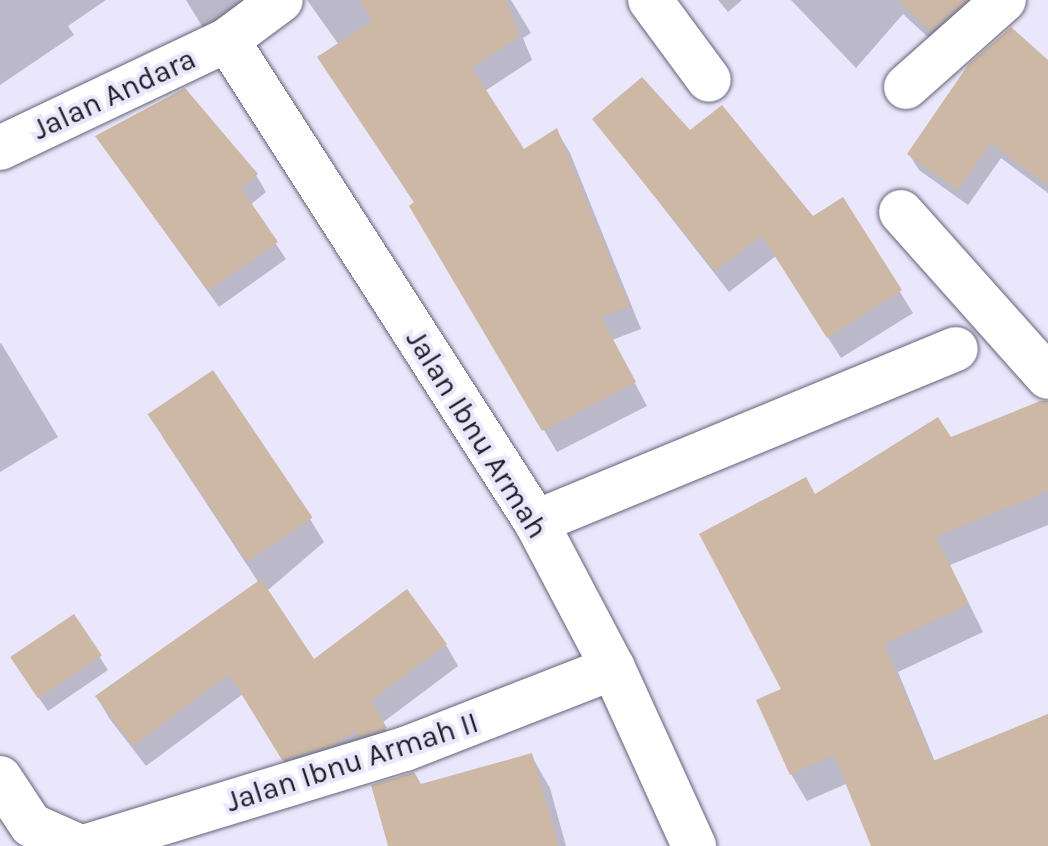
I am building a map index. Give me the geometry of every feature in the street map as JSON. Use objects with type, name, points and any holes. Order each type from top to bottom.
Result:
[{"type":"street","name":"Jalan Andara","points":[[0,148],[227,40],[281,0]]},
{"type":"street","points":[[650,0],[709,80]]},
{"type":"street","points":[[906,87],[1004,0]]},
{"type":"street","name":"Jalan Ibnu Armah","points":[[227,40],[536,522],[613,668],[694,846]]},
{"type":"street","points":[[901,212],[1048,377]]},
{"type":"street","points":[[536,522],[956,349]]},
{"type":"street","name":"Jalan Ibnu Armah II","points":[[87,846],[405,749],[613,668]]},
{"type":"street","points":[[0,778],[31,825],[78,846]]},
{"type":"building","points":[[359,0],[506,0],[520,36],[472,68],[524,149],[557,128],[629,306],[601,317],[636,382],[542,431],[409,206],[414,202],[317,57],[372,21]]},
{"type":"building","points":[[898,0],[966,0],[931,31]]},
{"type":"building","points":[[1011,27],[1048,60],[1048,186],[991,143],[958,190],[907,154],[968,65]]},
{"type":"building","points":[[642,77],[690,130],[722,105],[813,216],[843,197],[902,290],[827,338],[762,236],[715,271],[592,119]]},
{"type":"building","points":[[185,88],[258,174],[241,188],[278,242],[208,291],[95,136]]},
{"type":"building","points":[[213,370],[313,518],[247,562],[148,414]]},
{"type":"building","points":[[1040,401],[1048,401],[1048,491],[936,537],[969,604],[884,644],[933,761],[1048,714],[1048,846],[871,846],[834,755],[790,775],[756,700],[781,689],[699,534],[806,477],[815,494],[938,417],[951,437]]},
{"type":"building","points":[[261,579],[314,659],[407,589],[447,644],[371,701],[387,728],[358,737],[356,731],[333,745],[282,760],[229,674],[133,746],[95,696]]},
{"type":"building","points":[[74,614],[102,655],[38,699],[10,657]]},
{"type":"building","points":[[532,753],[559,846],[388,846],[371,785],[414,772],[421,784]]}]
